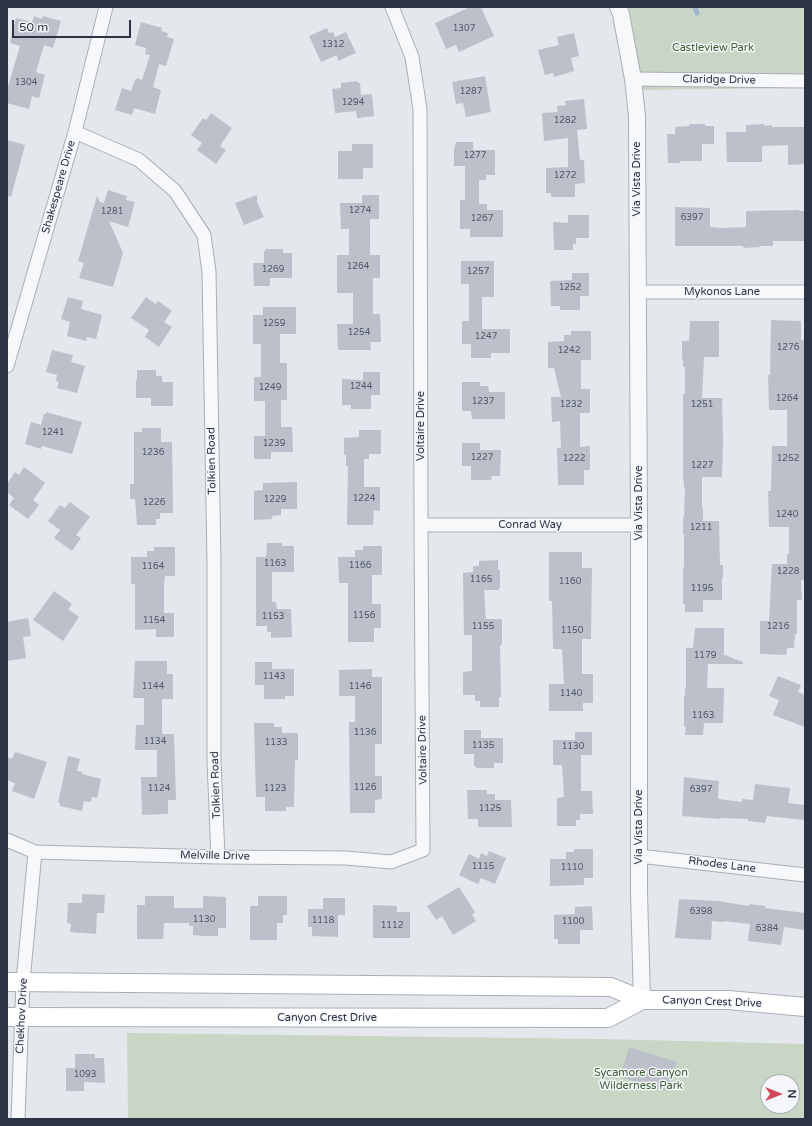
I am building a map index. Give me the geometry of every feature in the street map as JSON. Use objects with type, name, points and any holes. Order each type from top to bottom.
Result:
[{"type":"main road","name":"Canyon Crest Drive","points":[[15,982],[611,987],[642,1000],[728,1000],[805,1007]]},
{"type":"main road","name":"Canyon Crest Drive","points":[[14,1018],[608,1018],[642,1000]]},
{"type":"street","name":"Shakespeare Drive","points":[[7,366],[75,132],[106,7]]},
{"type":"street","name":"Voltaire Drive","points":[[392,7],[412,57],[420,109],[423,850]]},
{"type":"street","name":"Via Vista Drive","points":[[618,7],[621,14],[633,79],[637,116],[639,892],[642,1000]]},
{"type":"street","name":"Claridge Drive","points":[[633,79],[805,82]]},
{"type":"street","name":"Tolkien Road","points":[[75,132],[139,160],[175,191],[204,235],[209,272],[214,563],[214,761],[218,857]]},
{"type":"street","name":"Mykonos Lane","points":[[638,292],[805,292]]},
{"type":"street","name":"Conrad Way","points":[[421,525],[639,524]]},
{"type":"street","name":"Melville Drive","points":[[7,840],[35,852],[218,857],[346,858],[391,862],[423,850]]},
{"type":"street","name":"Chekhov Drive","points":[[18,1119],[14,1018],[15,982],[30,913],[35,852]]},
{"type":"street","name":"Rhodes Lane","points":[[640,856],[805,875]]},
{"type":"green space","name":"Castleview Park","points":[[619,7],[805,7],[805,88],[635,90]]},
{"type":"green space","name":"Sycamore Canyon Wilderness Park","points":[[127,1033],[601,1039],[805,1044],[805,1119],[128,1119]]},
{"type":"building","points":[[470,7],[481,7],[494,36],[459,52],[456,45],[446,49],[435,23]]},
{"type":"building","points":[[34,16],[42,19],[43,16],[61,21],[53,48],[44,45],[36,72],[45,75],[39,98],[32,96],[29,109],[7,103],[7,90],[20,46],[10,43],[16,18],[32,22]]},
{"type":"building","points":[[141,22],[162,28],[161,31],[168,33],[167,37],[174,39],[166,66],[159,64],[153,87],[161,90],[155,114],[134,108],[132,115],[115,110],[122,88],[131,91],[137,78],[142,80],[150,55],[145,54],[146,48],[135,45]]},
{"type":"building","points":[[327,28],[329,33],[333,32],[335,37],[346,32],[356,53],[338,61],[337,55],[321,62],[309,36]]},
{"type":"building","points":[[574,33],[579,56],[571,58],[574,71],[554,77],[553,73],[545,75],[538,50],[559,45],[557,37]]},
{"type":"building","points":[[485,76],[491,112],[466,117],[463,103],[456,104],[452,82]]},
{"type":"building","points":[[358,81],[358,83],[360,83],[361,95],[372,94],[374,116],[357,118],[356,111],[335,113],[332,89],[341,88],[341,83]]},
{"type":"building","points":[[584,99],[587,129],[577,130],[580,160],[584,160],[585,183],[575,184],[575,197],[551,197],[551,193],[546,193],[546,168],[568,167],[568,138],[544,141],[542,113],[558,112],[557,106],[566,105],[565,101]]},
{"type":"building","points":[[211,113],[232,128],[220,146],[226,150],[216,164],[197,150],[202,143],[191,135],[203,118],[206,120]]},
{"type":"building","points":[[689,124],[705,124],[705,126],[714,126],[714,144],[702,144],[702,161],[680,161],[680,163],[668,163],[667,134],[675,134],[675,127],[689,126]]},
{"type":"building","points":[[764,124],[765,126],[772,125],[772,127],[805,127],[805,164],[788,165],[788,145],[762,146],[762,162],[727,162],[726,132],[746,132],[746,125]]},
{"type":"building","points":[[7,140],[25,145],[11,197],[7,196]]},
{"type":"building","points":[[456,142],[473,142],[473,150],[495,150],[495,175],[486,175],[486,180],[479,180],[479,204],[487,204],[487,210],[503,210],[503,237],[470,237],[470,229],[460,229],[460,200],[465,200],[465,166],[454,166],[454,149]]},
{"type":"building","points":[[352,144],[373,144],[373,168],[363,168],[363,179],[338,179],[338,151],[352,151]]},
{"type":"building","points":[[108,190],[127,196],[126,200],[135,202],[128,227],[109,221],[123,253],[113,287],[79,278],[84,263],[78,261],[97,196],[100,202],[104,203]]},
{"type":"building","points":[[257,195],[257,202],[264,217],[244,225],[235,203]]},
{"type":"building","points":[[362,195],[379,195],[379,219],[370,219],[370,255],[380,255],[380,278],[373,278],[373,314],[380,314],[381,342],[370,342],[371,350],[338,350],[337,324],[353,324],[353,293],[337,293],[337,255],[349,255],[349,229],[341,229],[340,203],[362,203]]},
{"type":"building","points":[[675,207],[710,208],[710,227],[721,228],[746,227],[746,211],[805,211],[805,241],[773,241],[773,246],[744,248],[743,246],[675,246]]},
{"type":"building","points":[[568,215],[589,215],[589,238],[576,238],[576,244],[573,244],[573,250],[554,250],[553,222],[568,223]]},
{"type":"building","points":[[265,249],[283,249],[283,253],[292,253],[292,278],[270,278],[270,286],[254,286],[253,263],[264,263]]},
{"type":"building","points":[[461,261],[494,261],[494,297],[482,297],[482,329],[510,329],[510,353],[491,353],[491,358],[471,358],[471,344],[462,344],[462,321],[469,321],[469,284],[461,284]]},
{"type":"building","points":[[572,273],[589,273],[589,296],[580,296],[580,310],[560,310],[560,306],[551,306],[550,281],[572,280]]},
{"type":"building","points":[[68,297],[83,301],[81,309],[102,315],[96,339],[87,337],[86,341],[67,336],[70,322],[61,319]]},
{"type":"building","points":[[146,297],[156,304],[158,301],[172,311],[164,322],[172,327],[159,347],[145,337],[149,330],[131,318]]},
{"type":"building","points":[[263,307],[296,307],[296,334],[280,334],[280,363],[287,363],[287,400],[281,400],[281,427],[292,427],[293,452],[271,452],[271,459],[254,459],[254,436],[265,436],[265,401],[254,401],[254,377],[261,377],[261,344],[253,344],[253,315],[263,315]]},
{"type":"building","points":[[771,320],[801,321],[801,340],[805,340],[805,580],[801,580],[802,600],[797,600],[797,634],[795,634],[794,648],[787,648],[786,655],[760,654],[760,621],[769,621],[772,564],[787,564],[787,554],[789,554],[789,527],[769,527],[768,491],[771,491],[772,446],[787,446],[787,410],[769,410],[768,375],[770,375]]},
{"type":"building","points":[[690,321],[719,321],[719,357],[704,357],[702,398],[722,398],[722,477],[702,477],[702,508],[703,521],[719,521],[720,565],[723,565],[722,600],[703,600],[703,612],[685,612],[685,604],[683,604],[683,517],[685,488],[683,481],[683,394],[685,394],[685,367],[683,367],[682,359],[682,341],[689,341]]},
{"type":"building","points":[[571,331],[591,331],[591,360],[581,360],[581,389],[590,389],[590,413],[580,413],[580,447],[590,446],[590,470],[584,470],[584,485],[558,485],[557,448],[561,448],[560,421],[552,422],[551,397],[561,397],[554,368],[548,368],[548,342],[564,341],[564,335],[571,335]]},
{"type":"building","points":[[52,350],[73,355],[71,362],[85,366],[77,393],[57,388],[59,382],[56,381],[57,375],[46,372]]},
{"type":"building","points":[[137,370],[156,370],[156,376],[162,376],[162,382],[173,382],[173,406],[151,406],[151,398],[136,398]]},
{"type":"building","points":[[363,372],[380,372],[380,395],[371,395],[371,409],[351,409],[351,405],[342,405],[342,379],[363,380]]},
{"type":"building","points":[[462,382],[480,382],[480,386],[488,386],[489,392],[505,392],[505,419],[472,419],[471,411],[462,411]]},
{"type":"building","points":[[46,412],[82,422],[72,454],[42,446],[41,449],[25,444],[31,422],[41,425]]},
{"type":"building","points":[[142,428],[161,428],[161,442],[172,442],[173,513],[160,513],[160,519],[156,519],[156,525],[137,525],[135,499],[130,499],[130,484],[134,484],[134,432],[142,432]]},
{"type":"building","points":[[359,430],[381,430],[381,454],[369,454],[369,459],[364,459],[364,487],[380,487],[380,511],[374,510],[373,525],[347,525],[348,466],[346,466],[346,455],[344,455],[344,438],[359,437]]},
{"type":"building","points":[[462,443],[480,443],[480,450],[501,450],[500,476],[491,476],[492,480],[471,480],[471,466],[462,466]]},
{"type":"building","points":[[24,467],[45,483],[33,500],[39,505],[28,519],[9,505],[14,498],[7,492],[7,484],[15,472],[19,475]]},
{"type":"building","points":[[297,482],[297,509],[281,509],[281,515],[272,516],[272,519],[254,520],[254,491],[263,490],[263,483]]},
{"type":"building","points":[[70,502],[90,517],[76,535],[81,538],[72,551],[54,538],[60,530],[48,521],[60,505],[65,508]]},
{"type":"building","points":[[267,543],[282,543],[282,546],[294,546],[294,572],[272,572],[272,602],[276,602],[277,609],[291,609],[292,637],[271,638],[271,632],[267,632],[267,626],[256,626],[256,557],[266,557]]},
{"type":"building","points":[[363,546],[382,546],[382,575],[372,575],[372,604],[381,604],[381,628],[374,628],[374,642],[348,642],[348,583],[339,583],[338,557],[355,557],[355,550],[363,550]]},
{"type":"building","points":[[154,547],[175,547],[175,576],[165,576],[164,584],[164,613],[174,613],[174,637],[156,637],[156,629],[135,630],[135,584],[131,584],[131,557],[147,557],[147,551],[154,551]]},
{"type":"building","points":[[549,552],[582,552],[582,568],[592,568],[591,639],[582,639],[582,674],[593,674],[593,703],[583,703],[583,711],[549,711],[549,684],[564,684],[562,649],[553,649],[552,601],[549,601]]},
{"type":"building","points":[[498,560],[498,570],[500,570],[500,588],[499,590],[484,590],[486,619],[502,619],[502,645],[500,645],[501,697],[499,697],[499,707],[480,707],[480,701],[475,701],[475,695],[463,695],[463,672],[472,671],[472,635],[464,635],[463,573],[473,572],[473,566],[479,566],[479,561]]},
{"type":"building","points":[[54,591],[72,604],[68,609],[79,617],[63,641],[33,620]]},
{"type":"building","points":[[28,618],[31,636],[23,637],[26,658],[7,661],[7,622]]},
{"type":"building","points":[[695,628],[724,628],[724,654],[722,654],[743,662],[743,664],[708,664],[707,688],[724,688],[723,723],[704,723],[703,735],[685,735],[686,727],[684,727],[684,696],[686,689],[686,648],[693,648]]},
{"type":"building","points":[[135,661],[167,661],[167,674],[173,674],[173,699],[162,699],[162,734],[174,734],[176,800],[168,800],[168,814],[142,815],[141,777],[157,777],[157,750],[135,750],[136,725],[144,725],[144,698],[133,698]]},
{"type":"building","points":[[255,662],[272,662],[272,669],[294,669],[294,696],[285,696],[285,699],[264,699],[264,685],[255,685]]},
{"type":"building","points":[[372,669],[372,677],[382,677],[382,744],[375,744],[375,776],[382,776],[382,799],[375,800],[375,813],[350,813],[349,722],[355,722],[355,696],[339,696],[339,670]]},
{"type":"building","points":[[778,676],[801,685],[798,692],[805,695],[805,727],[773,715],[779,700],[769,696]]},
{"type":"building","points":[[254,723],[274,723],[274,727],[282,727],[282,733],[298,733],[298,760],[295,760],[294,807],[286,807],[286,811],[265,811],[265,797],[256,797]]},
{"type":"building","points":[[464,730],[481,730],[481,738],[503,738],[503,763],[494,763],[494,768],[476,768],[476,766],[474,766],[474,754],[464,754]]},
{"type":"building","points":[[575,732],[592,732],[592,755],[581,755],[581,791],[592,791],[593,814],[580,814],[580,820],[576,820],[576,826],[557,826],[557,798],[564,797],[562,765],[553,765],[553,740],[575,740]]},
{"type":"building","points":[[15,752],[47,762],[34,799],[12,791],[15,783],[7,780],[7,757],[12,759]]},
{"type":"building","points":[[68,756],[80,759],[77,771],[82,772],[82,774],[101,779],[97,798],[92,797],[91,802],[84,801],[82,811],[60,806],[60,803],[58,803]]},
{"type":"building","points":[[684,777],[719,781],[718,799],[742,802],[742,799],[753,800],[755,784],[790,788],[788,803],[805,805],[805,820],[767,816],[765,823],[748,821],[748,819],[720,819],[682,816]]},
{"type":"building","points":[[467,790],[487,790],[487,794],[495,794],[495,800],[511,800],[512,827],[478,827],[478,819],[468,819]]},
{"type":"building","points":[[574,849],[593,849],[593,878],[584,878],[584,885],[550,886],[550,859],[566,859],[566,852],[574,852]]},
{"type":"building","points":[[489,851],[506,858],[495,884],[481,878],[478,884],[459,875],[469,854],[479,859],[481,853],[487,856]]},
{"type":"building","points":[[459,887],[475,912],[472,915],[476,921],[453,935],[442,916],[436,920],[427,906]]},
{"type":"building","points":[[82,894],[105,895],[104,913],[97,913],[96,934],[70,932],[71,924],[67,923],[68,903],[82,903]]},
{"type":"building","points":[[145,896],[174,896],[174,908],[203,908],[203,896],[226,897],[226,928],[218,928],[218,936],[203,936],[193,935],[193,926],[189,926],[189,923],[164,923],[163,939],[137,939],[137,905],[145,905]]},
{"type":"building","points":[[258,896],[287,896],[287,915],[283,915],[283,923],[277,923],[277,940],[250,940],[250,906],[258,906]]},
{"type":"building","points":[[323,898],[345,898],[345,915],[338,915],[338,937],[312,936],[312,927],[308,927],[308,909],[323,909]]},
{"type":"building","points":[[679,899],[718,901],[749,906],[749,904],[766,906],[765,908],[805,913],[805,930],[784,927],[781,945],[748,941],[750,924],[712,921],[711,940],[675,938]]},
{"type":"building","points":[[373,905],[397,906],[397,912],[410,912],[410,938],[373,938]]},
{"type":"building","points":[[592,906],[593,930],[580,930],[580,944],[558,944],[558,939],[554,939],[554,915],[575,914],[575,907]]},
{"type":"building","points":[[629,1047],[677,1062],[667,1091],[620,1077]]},
{"type":"building","points":[[75,1054],[95,1054],[95,1058],[104,1058],[105,1083],[84,1082],[84,1091],[66,1091],[66,1068],[75,1068]]},
{"type":"waterway","points":[[695,7],[697,13]]}]
